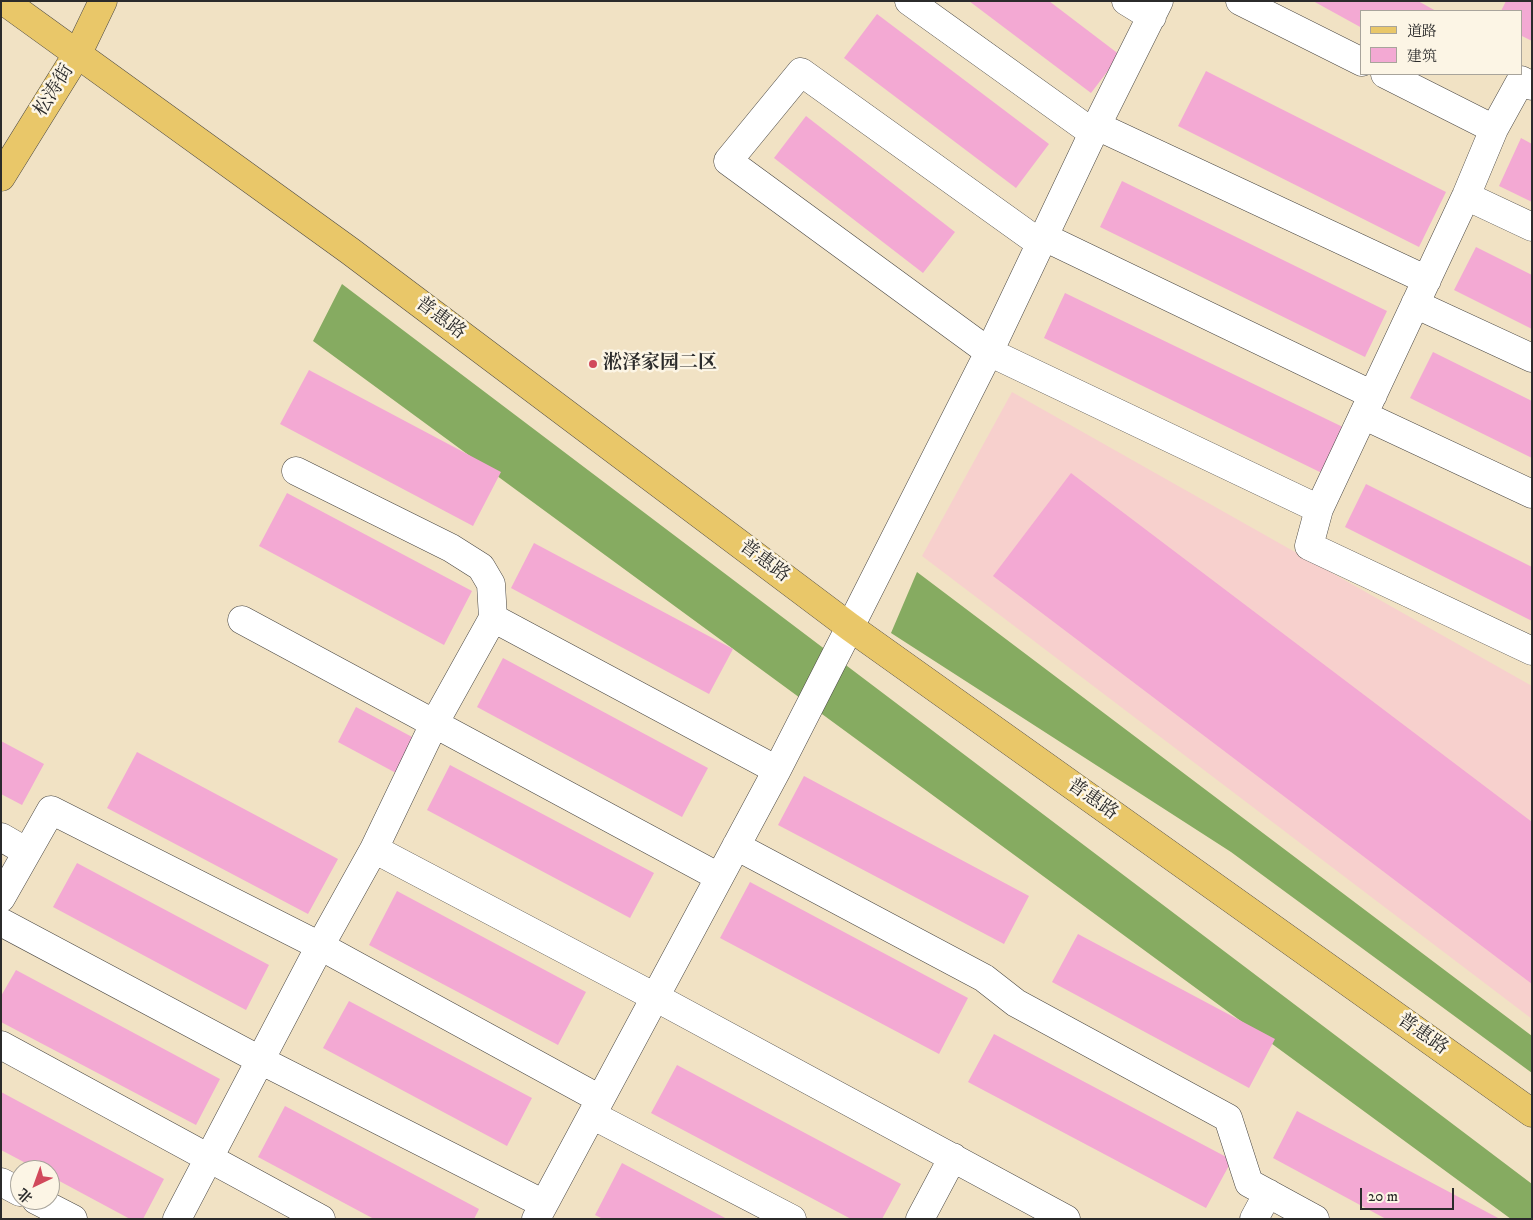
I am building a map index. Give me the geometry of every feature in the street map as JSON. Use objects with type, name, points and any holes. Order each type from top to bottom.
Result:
[{"type":"main road","name":"松涛街","points":[[1,177],[78,53],[103,1]]},
{"type":"main road","name":"普惠路","points":[[6,5],[78,53],[350,251],[850,627],[1532,1113]]},
{"type":"street","points":[[909,1],[1095,130],[1427,280]]},
{"type":"street","points":[[1,922],[540,1211],[777,770],[989,352],[1155,9],[1126,1]]},
{"type":"street","points":[[1240,1],[1360,61]]},
{"type":"street","points":[[1319,509],[989,352],[728,161],[801,72],[1042,240],[1368,405],[1532,494]]},
{"type":"street","points":[[1387,75],[1494,128]]},
{"type":"street","points":[[1532,86],[1521,80],[1494,128],[1466,196],[1319,509],[1309,546],[1532,651]]},
{"type":"street","points":[[1466,196],[1532,227]]},
{"type":"street","points":[[1415,304],[1532,358]]},
{"type":"street","points":[[176,1219],[320,946],[374,849],[434,724],[493,618],[491,584],[481,567],[451,548],[296,471]]},
{"type":"street","points":[[493,618],[777,770]]},
{"type":"street","points":[[242,620],[719,877]]},
{"type":"street","points":[[1,898],[51,810],[320,946],[792,1219]]},
{"type":"street","points":[[1,837],[27,852]]},
{"type":"street","points":[[736,846],[984,978],[1016,1003],[1228,1118],[1249,1183],[1315,1219]]},
{"type":"street","points":[[374,849],[655,997],[1066,1219]]},
{"type":"street","points":[[1,1045],[321,1219]]},
{"type":"street","points":[[920,1219],[952,1157]]},
{"type":"street","points":[[1254,1219],[1268,1193]]},
{"type":"street","points":[[55,1210],[73,1219]]},
{"type":"shaded area","points":[[1012,392],[1532,686],[1532,1019],[922,556]]},
{"type":"green space","points":[[342,284],[1532,1184],[1532,1219],[1511,1219],[313,341]]},
{"type":"green space","points":[[917,572],[1532,1036],[1532,1073],[1231,852],[891,633]]},
{"type":"building","points":[[969,1],[1049,1],[1120,55],[1091,93]]},
{"type":"building","points":[[1313,1],[1418,1],[1434,10],[1360,10],[1360,27]]},
{"type":"building","points":[[1506,1],[1532,1],[1532,41],[1523,36],[1523,10],[1502,10]]},
{"type":"building","points":[[877,14],[1049,144],[1016,188],[844,58]]},
{"type":"building","points":[[1206,71],[1446,192],[1419,247],[1178,126]]},
{"type":"building","points":[[806,116],[955,232],[923,273],[774,158]]},
{"type":"building","points":[[1521,138],[1532,144],[1532,202],[1499,186]]},
{"type":"building","points":[[1122,181],[1387,311],[1365,357],[1100,227]]},
{"type":"building","points":[[1476,247],[1532,275],[1532,329],[1454,290]]},
{"type":"building","points":[[1065,293],[1347,429],[1326,475],[1044,338]]},
{"type":"building","points":[[1433,352],[1532,401],[1532,458],[1410,398]]},
{"type":"building","points":[[309,370],[501,472],[473,526],[280,424]]},
{"type":"building","points":[[1071,473],[1532,822],[1532,984],[993,576]]},
{"type":"building","points":[[1366,484],[1532,567],[1532,621],[1345,527]]},
{"type":"building","points":[[287,493],[472,591],[444,645],[259,546]]},
{"type":"building","points":[[534,543],[733,649],[709,694],[511,588]]},
{"type":"building","points":[[503,658],[708,768],[682,817],[477,707]]},
{"type":"building","points":[[356,707],[414,738],[396,773],[338,742]]},
{"type":"building","points":[[1,741],[44,764],[22,805],[1,794]]},
{"type":"building","points":[[137,752],[338,859],[308,914],[107,808]]},
{"type":"building","points":[[450,765],[654,873],[630,918],[427,810]]},
{"type":"building","points":[[804,776],[1029,896],[1004,944],[778,825]]},
{"type":"building","points":[[77,863],[269,965],[246,1010],[53,907]]},
{"type":"building","points":[[750,882],[968,998],[939,1054],[720,938]]},
{"type":"building","points":[[397,891],[586,992],[558,1045],[369,945]]},
{"type":"building","points":[[1078,934],[1275,1039],[1249,1088],[1052,982]]},
{"type":"building","points":[[16,970],[220,1079],[196,1125],[1,1022],[1,996]]},
{"type":"building","points":[[349,1001],[532,1098],[507,1146],[323,1048]]},
{"type":"building","points":[[994,1034],[1232,1160],[1206,1208],[968,1082]]},
{"type":"building","points":[[677,1065],[901,1184],[882,1219],[851,1219],[651,1113]]},
{"type":"building","points":[[1,1092],[164,1179],[143,1219],[130,1219],[60,1181],[60,1160],[20,1160],[1,1150]]},
{"type":"building","points":[[285,1106],[479,1209],[474,1219],[374,1219],[258,1157]]},
{"type":"building","points":[[1297,1111],[1500,1219],[1386,1219],[1273,1158]]},
{"type":"building","points":[[622,1163],[727,1219],[603,1219],[595,1215]]},
{"type":"place","name":"淞泽家园二区","points":[[593,364]]}]
